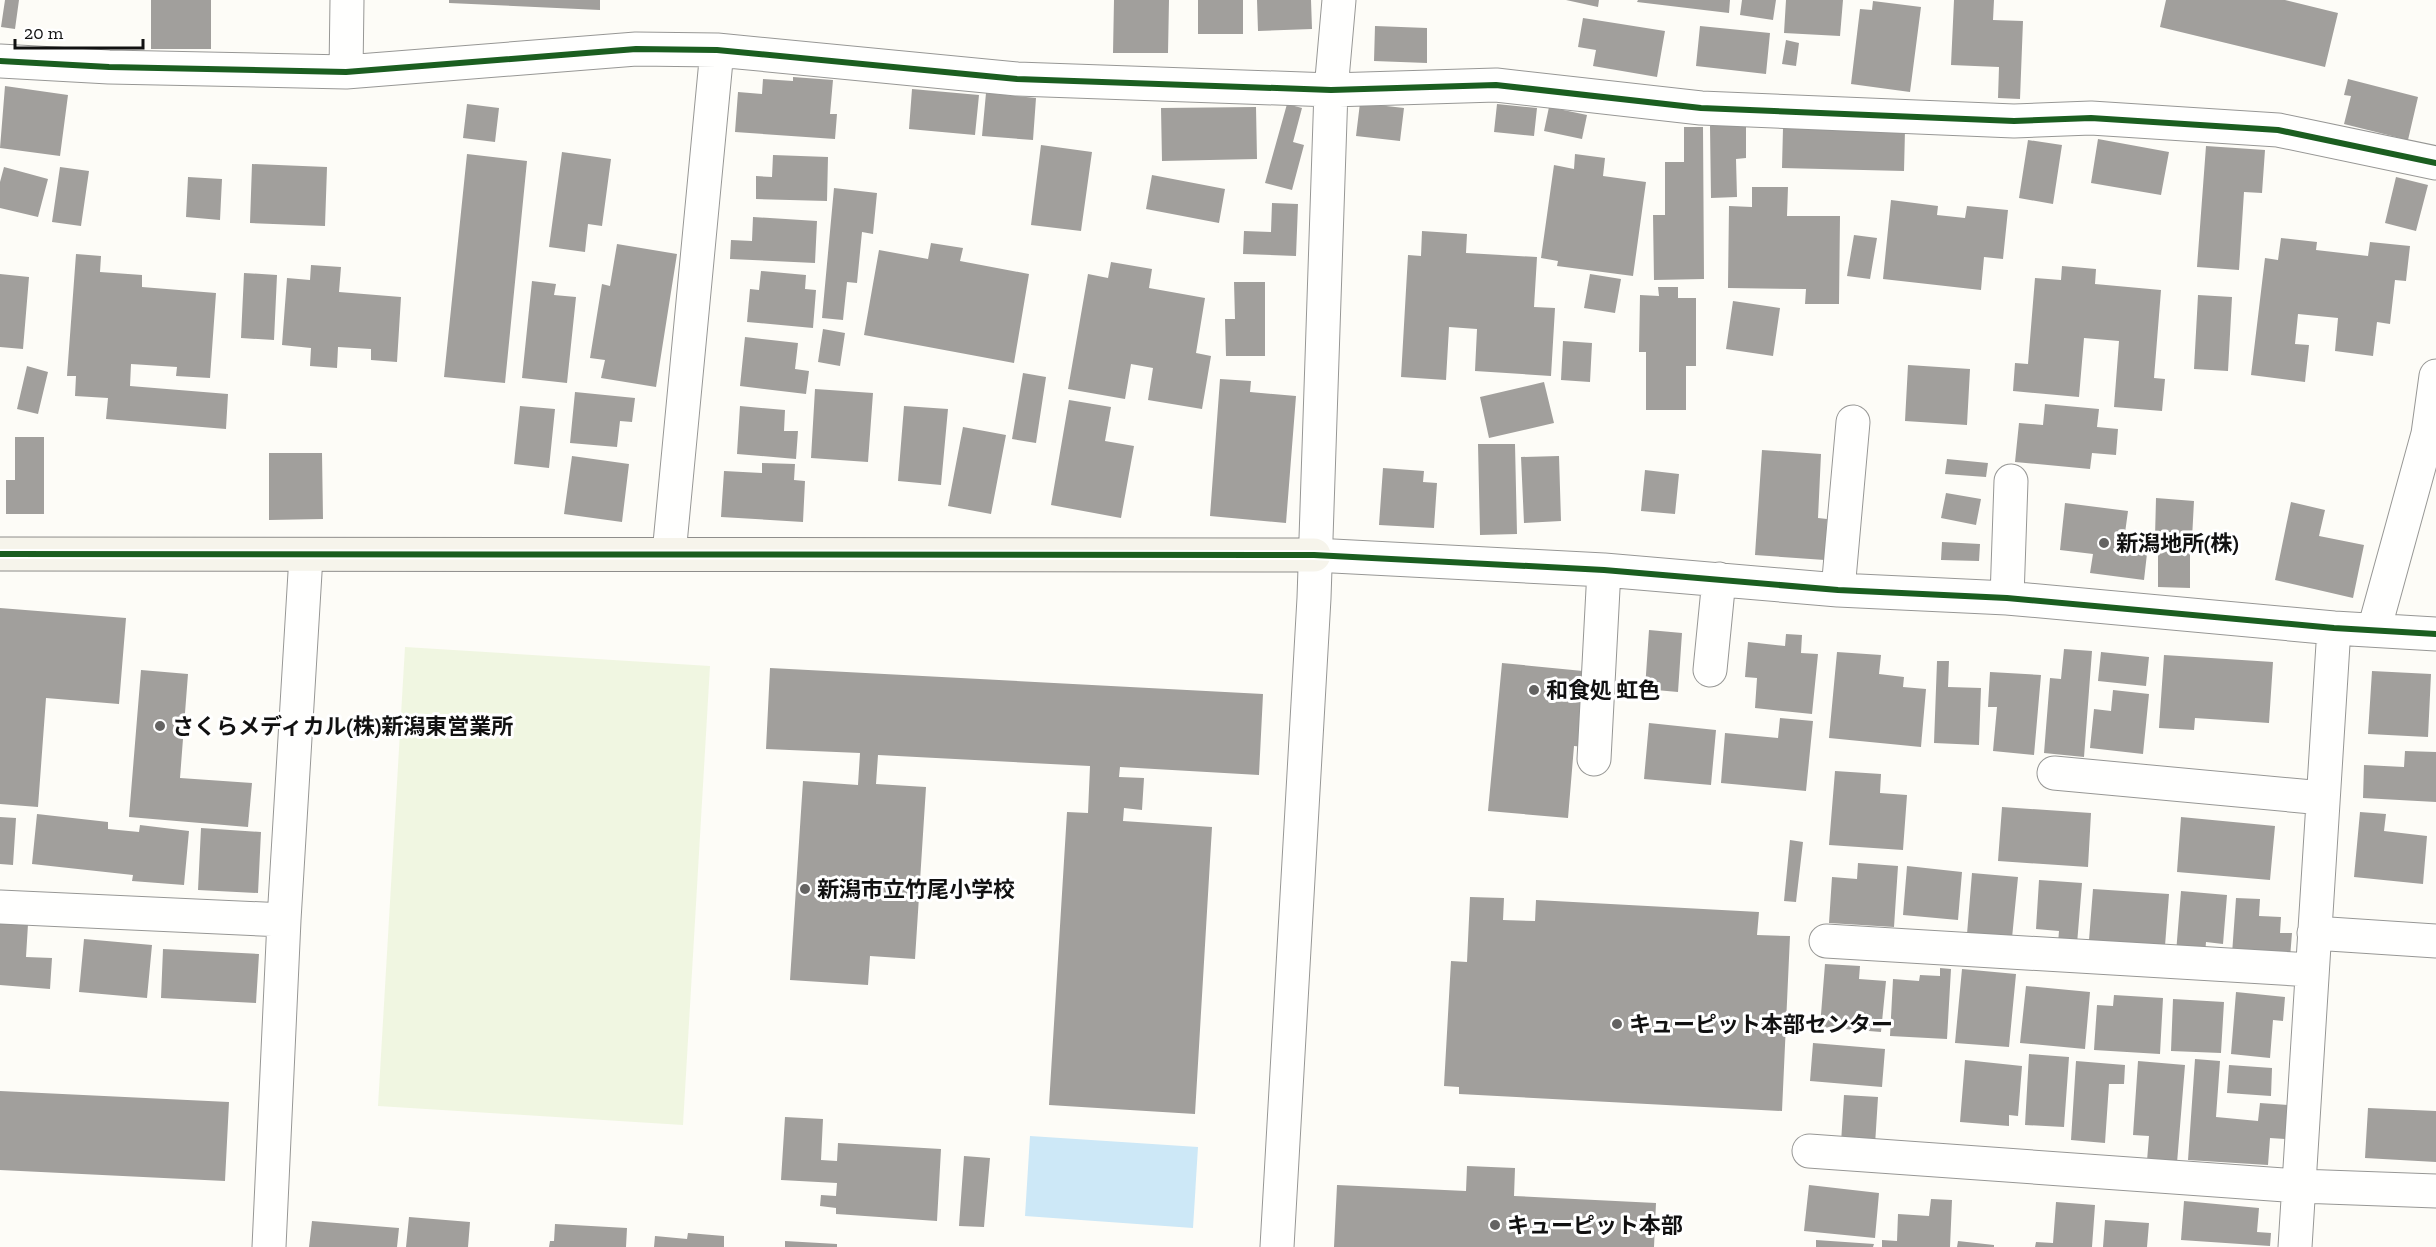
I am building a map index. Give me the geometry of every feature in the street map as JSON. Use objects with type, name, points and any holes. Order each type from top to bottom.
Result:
[{"type":"street","points":[[346,72],[347,0]]},
{"type":"street","points":[[1277,1247],[1314,555],[1331,90],[1339,0]]},
{"type":"street","points":[[0,61],[109,67],[346,72],[636,49],[717,50],[1017,79],[1331,90],[1496,85],[1701,108],[2014,121],[2091,118],[2278,130],[2436,163]]},
{"type":"street","points":[[669,554],[717,50]]},
{"type":"street","points":[[2373,630],[2428,434],[2436,376]]},
{"type":"street","points":[[1838,590],[1853,422]]},
{"type":"street","points":[[2007,598],[2011,480]]},
{"type":"street","points":[[0,554],[1314,555],[1605,570],[1838,590],[2007,598],[2334,628],[2436,634]]},
{"type":"street","points":[[269,1247],[284,920],[306,556]]},
{"type":"street","points":[[1594,759],[1605,570]]},
{"type":"street","points":[[1710,670],[1719,579]]},
{"type":"street","points":[[2295,1247],[2334,628]]},
{"type":"street","points":[[2054,773],[2323,798]]},
{"type":"street","points":[[0,907],[284,920]]},
{"type":"street","points":[[2314,933],[2436,941]]},
{"type":"street","points":[[1826,941],[2312,970]]},
{"type":"street","points":[[1809,1151],[2299,1186],[2436,1191]]},
{"type":"green space","points":[[405,647],[710,666],[683,1125],[378,1106]]},
{"type":"water","points":[[1030,1136],[1198,1147],[1193,1228],[1025,1216]]},
{"type":"building","points":[[5,0],[19,0],[15,29],[1,27]]},
{"type":"building","points":[[151,0],[211,0],[211,49],[151,49]]},
{"type":"building","points":[[449,0],[600,0],[600,10],[449,3]]},
{"type":"building","points":[[1114,0],[1169,0],[1168,53],[1113,53]]},
{"type":"building","points":[[1198,0],[1243,0],[1243,34],[1198,34]]},
{"type":"building","points":[[1257,0],[1311,0],[1312,29],[1258,31]]},
{"type":"building","points":[[1566,0],[1599,0],[1598,7]]},
{"type":"building","points":[[1638,0],[1730,0],[1729,13],[1637,2]]},
{"type":"building","points":[[1742,0],[1776,0],[1773,20],[1740,15]]},
{"type":"building","points":[[1786,0],[1843,0],[1840,36],[1784,33]]},
{"type":"building","points":[[1954,0],[1994,0],[1993,20],[2023,21],[2020,99],[1998,98],[1999,67],[1951,65]]},
{"type":"building","points":[[2166,0],[2285,0],[2338,13],[2325,67],[2160,27]]},
{"type":"building","points":[[1873,1],[1921,7],[1910,92],[1851,84],[1860,9],[1872,10]]},
{"type":"building","points":[[1583,18],[1665,31],[1657,77],[1593,66],[1596,50],[1578,47]]},
{"type":"building","points":[[1375,26],[1427,28],[1427,63],[1374,61]]},
{"type":"building","points":[[1700,26],[1770,33],[1766,74],[1696,66]]},
{"type":"building","points":[[1786,40],[1799,43],[1796,66],[1782,64]]},
{"type":"building","points":[[793,77],[833,80],[830,114],[837,114],[835,139],[735,132],[738,92],[762,94],[763,79],[793,81]]},
{"type":"building","points":[[2348,79],[2418,97],[2408,140],[2344,124],[2351,96],[2344,95]]},
{"type":"building","points":[[5,86],[68,95],[60,156],[0,148]]},
{"type":"building","points":[[912,89],[979,95],[975,135],[909,129]]},
{"type":"building","points":[[986,93],[1036,98],[1033,140],[982,136]]},
{"type":"building","points":[[1360,103],[1404,108],[1400,141],[1356,136]]},
{"type":"building","points":[[467,104],[499,108],[495,142],[463,138]]},
{"type":"building","points":[[1287,104],[1302,108],[1293,142],[1304,145],[1292,190],[1265,183]]},
{"type":"building","points":[[1497,104],[1537,108],[1534,136],[1494,132]]},
{"type":"building","points":[[1256,107],[1257,159],[1162,161],[1161,108]]},
{"type":"building","points":[[1549,107],[1587,115],[1582,139],[1544,131]]},
{"type":"building","points":[[1746,124],[1746,158],[1736,159],[1737,197],[1711,198],[1710,126]]},
{"type":"building","points":[[1684,127],[1703,127],[1704,279],[1654,280],[1653,215],[1665,215],[1665,162],[1684,162]]},
{"type":"building","points":[[1783,128],[1905,130],[1904,171],[1782,168]]},
{"type":"building","points":[[2098,139],[2169,152],[2161,195],[2091,183]]},
{"type":"building","points":[[2028,140],[2062,145],[2053,204],[2019,198]]},
{"type":"building","points":[[1041,145],[1092,152],[1081,231],[1031,225]]},
{"type":"building","points":[[2206,146],[2265,150],[2262,193],[2244,192],[2239,270],[2197,267]]},
{"type":"building","points":[[562,152],[611,159],[602,226],[588,224],[585,252],[549,247]]},
{"type":"building","points":[[467,154],[527,161],[505,383],[444,377]]},
{"type":"building","points":[[1575,154],[1605,158],[1603,176],[1646,182],[1633,276],[1557,266],[1558,261],[1541,258],[1554,165],[1574,169]]},
{"type":"building","points":[[773,155],[828,157],[827,201],[756,199],[756,176],[772,177]]},
{"type":"building","points":[[252,164],[327,167],[325,226],[250,223]]},
{"type":"building","points":[[4,167],[48,179],[38,217],[0,208],[0,182]]},
{"type":"building","points":[[60,167],[89,171],[81,226],[52,222]]},
{"type":"building","points":[[1152,175],[1225,189],[1219,223],[1146,209]]},
{"type":"building","points":[[188,177],[222,179],[220,220],[186,217]]},
{"type":"building","points":[[2396,177],[2428,185],[2416,231],[2385,223]]},
{"type":"building","points":[[1752,187],[1788,187],[1787,216],[1840,216],[1839,304],[1805,304],[1806,289],[1728,288],[1729,206],[1752,207]]},
{"type":"building","points":[[834,188],[877,193],[873,234],[862,232],[857,283],[847,282],[843,320],[822,318]]},
{"type":"building","points":[[1891,200],[1938,206],[1937,215],[1965,218],[1967,206],[2008,210],[2003,259],[1984,257],[1981,290],[1883,279]]},
{"type":"building","points":[[1272,203],[1298,204],[1296,256],[1243,254],[1244,231],[1271,232]]},
{"type":"building","points":[[753,217],[817,221],[815,263],[730,259],[731,240],[752,241]]},
{"type":"building","points":[[1422,231],[1467,234],[1466,253],[1537,257],[1534,307],[1555,308],[1551,376],[1475,371],[1477,329],[1449,327],[1446,380],[1401,377],[1408,255],[1421,256]]},
{"type":"building","points":[[1854,235],[1877,238],[1870,279],[1847,276]]},
{"type":"building","points":[[2281,238],[2317,242],[2316,250],[2368,256],[2370,242],[2410,246],[2406,281],[2395,280],[2390,324],[2377,322],[2373,356],[2335,351],[2338,318],[2298,314],[2295,344],[2309,345],[2305,382],[2251,375],[2265,258],[2278,260]]},
{"type":"building","points":[[931,243],[963,248],[960,261],[1029,274],[1014,363],[864,335],[879,250],[928,259]]},
{"type":"building","points":[[617,244],[677,254],[656,387],[601,378],[605,360],[590,358],[602,284],[610,286]]},
{"type":"building","points":[[76,254],[101,256],[100,272],[142,275],[142,287],[216,293],[210,378],[176,376],[177,367],[131,364],[130,386],[228,394],[226,429],[106,419],[108,398],[75,396],[76,376],[67,376]]},
{"type":"building","points":[[1111,262],[1152,269],[1149,288],[1205,298],[1196,353],[1211,356],[1202,409],[1148,400],[1153,368],[1131,364],[1125,399],[1068,389],[1088,274],[1108,278]]},
{"type":"building","points":[[311,265],[341,267],[339,292],[401,297],[397,362],[371,360],[371,349],[338,347],[337,368],[310,366],[311,348],[282,345],[287,278],[310,280]]},
{"type":"building","points":[[2062,266],[2096,269],[2095,284],[2161,290],[2154,378],[2165,379],[2162,411],[2114,407],[2119,341],[2084,338],[2079,397],[2013,391],[2015,363],[2028,364],[2035,278],[2061,280]]},
{"type":"building","points":[[761,271],[806,275],[805,289],[816,290],[813,328],[747,322],[750,289],[759,290]]},
{"type":"building","points":[[244,273],[277,275],[274,340],[241,338]]},
{"type":"building","points":[[0,274],[29,277],[23,349],[0,347]]},
{"type":"building","points":[[1590,274],[1621,279],[1615,313],[1584,308]]},
{"type":"building","points":[[532,281],[556,284],[554,295],[576,297],[567,383],[522,378]]},
{"type":"building","points":[[1234,282],[1265,282],[1265,356],[1226,356],[1225,319],[1235,319]]},
{"type":"building","points":[[1658,287],[1678,287],[1678,298],[1696,298],[1696,366],[1686,366],[1686,410],[1646,410],[1646,352],[1639,352],[1640,295],[1659,296]]},
{"type":"building","points":[[2198,295],[2232,297],[2228,371],[2194,369]]},
{"type":"building","points":[[1733,301],[1780,308],[1773,356],[1726,349]]},
{"type":"building","points":[[823,329],[845,333],[840,366],[818,362]]},
{"type":"building","points":[[745,337],[798,343],[795,369],[809,371],[806,394],[740,386]]},
{"type":"building","points":[[1563,341],[1592,343],[1590,382],[1561,380]]},
{"type":"building","points":[[1908,365],[1970,369],[1967,425],[1905,421]]},
{"type":"building","points":[[27,366],[48,372],[38,414],[17,409]]},
{"type":"building","points":[[1023,373],[1046,377],[1036,443],[1012,439]]},
{"type":"building","points":[[1220,379],[1251,381],[1250,392],[1296,396],[1286,523],[1210,516]]},
{"type":"building","points":[[1544,382],[1554,423],[1489,438],[1480,397]]},
{"type":"building","points":[[815,389],[873,393],[868,462],[811,458]]},
{"type":"building","points":[[575,392],[635,398],[632,422],[620,421],[617,447],[570,443]]},
{"type":"building","points":[[1069,400],[1111,407],[1105,441],[1134,446],[1121,518],[1051,505]]},
{"type":"building","points":[[2045,404],[2099,409],[2097,427],[2118,429],[2116,455],[2092,453],[2090,469],[2015,462],[2019,423],[2043,425]]},
{"type":"building","points":[[520,406],[555,409],[549,468],[514,464]]},
{"type":"building","points":[[740,406],[785,410],[784,431],[798,431],[796,459],[737,454]]},
{"type":"building","points":[[904,406],[948,409],[941,485],[898,481]]},
{"type":"building","points":[[963,427],[1006,435],[991,514],[948,506]]},
{"type":"building","points":[[15,437],[44,437],[44,514],[6,514],[6,480],[15,480]]},
{"type":"building","points":[[1478,444],[1515,444],[1517,534],[1480,535]]},
{"type":"building","points":[[1762,450],[1821,454],[1818,518],[1827,519],[1825,560],[1755,555]]},
{"type":"building","points":[[269,453],[322,453],[323,519],[269,520]]},
{"type":"building","points":[[572,456],[629,464],[622,522],[564,514]]},
{"type":"building","points":[[1559,456],[1561,521],[1524,523],[1521,457]]},
{"type":"building","points":[[1947,459],[1988,463],[1986,477],[1945,474]]},
{"type":"building","points":[[762,463],[795,464],[794,480],[805,481],[803,522],[721,517],[724,471],[762,473]]},
{"type":"building","points":[[1383,468],[1424,471],[1423,482],[1437,483],[1434,528],[1379,525]]},
{"type":"building","points":[[1645,470],[1679,474],[1675,514],[1641,511]]},
{"type":"building","points":[[1946,493],[1981,499],[1976,525],[1941,518]]},
{"type":"building","points":[[2156,498],[2194,501],[2192,539],[2155,537]]},
{"type":"building","points":[[2291,502],[2325,510],[2319,536],[2364,545],[2353,598],[2275,580]]},
{"type":"building","name":"新潟地所(株)","points":[[2065,503],[2128,511],[2125,533],[2149,536],[2144,580],[2090,573],[2093,554],[2060,550]]},
{"type":"building","points":[[1942,542],[1980,544],[1979,561],[1941,560]]},
{"type":"building","points":[[2158,551],[2190,552],[2190,588],[2158,587]]},
{"type":"building","points":[[0,608],[126,618],[119,704],[46,698],[38,807],[0,804]]},
{"type":"building","points":[[1649,630],[1682,633],[1678,692],[1645,689]]},
{"type":"building","points":[[1786,634],[1802,635],[1801,653],[1818,654],[1812,714],[1755,708],[1757,678],[1745,677],[1748,642],[1785,646]]},
{"type":"building","points":[[2064,649],[2092,651],[2084,757],[2044,753],[2050,678],[2061,679]]},
{"type":"building","points":[[1837,652],[1881,655],[1879,674],[1904,677],[1903,687],[1926,689],[1921,747],[1829,738]]},
{"type":"building","points":[[2101,652],[2149,657],[2146,686],[2098,681]]},
{"type":"building","points":[[2164,655],[2273,662],[2269,723],[2195,718],[2194,730],[2159,728]]},
{"type":"building","points":[[1937,661],[1949,661],[1948,687],[1981,688],[1979,745],[1934,743]]},
{"type":"building","points":[[1502,663],[1583,671],[1580,713],[1588,714],[1585,747],[1574,746],[1568,818],[1488,811]]},
{"type":"building","points":[[770,668],[1263,694],[1259,775],[1120,767],[1119,777],[1144,778],[1142,810],[1124,808],[1123,821],[1212,827],[1195,1114],[1049,1105],[1067,812],[1088,813],[1090,766],[878,755],[876,784],[926,787],[915,959],[870,956],[868,985],[790,980],[803,781],[858,785],[860,753],[766,749]]},
{"type":"building","name":"さくらメディカル(株)新潟東営業所","points":[[141,670],[188,674],[180,778],[252,783],[248,827],[129,817]]},
{"type":"building","points":[[2372,671],[2431,674],[2428,737],[2368,734]]},
{"type":"building","points":[[1990,672],[2041,675],[2034,755],[1993,751],[1997,707],[1988,707]]},
{"type":"building","points":[[2113,690],[2149,694],[2143,754],[2090,748],[2094,709],[2111,711]]},
{"type":"building","points":[[1780,718],[1813,721],[1806,791],[1721,783],[1725,733],[1778,738]]},
{"type":"building","points":[[1649,723],[1716,730],[1711,785],[1644,779]]},
{"type":"building","points":[[2405,751],[2436,752],[2436,802],[2363,798],[2364,765],[2404,767]]},
{"type":"building","points":[[1835,771],[1881,774],[1880,793],[1907,795],[1903,850],[1829,845]]},
{"type":"building","points":[[2002,807],[2091,813],[2088,867],[1998,861]]},
{"type":"building","points":[[2360,812],[2386,814],[2384,831],[2427,836],[2423,884],[2354,877]]},
{"type":"building","points":[[37,814],[108,822],[108,829],[139,832],[140,825],[189,831],[184,885],[132,881],[133,875],[32,864]]},
{"type":"building","points":[[0,817],[16,818],[13,865],[0,864]]},
{"type":"building","points":[[2181,817],[2275,826],[2270,880],[2177,872]]},
{"type":"building","points":[[201,828],[261,832],[258,893],[198,890]]},
{"type":"building","points":[[1790,840],[1803,842],[1796,902],[1784,901]]},
{"type":"building","points":[[1858,863],[1898,866],[1894,927],[1829,923],[1832,877],[1857,879]]},
{"type":"building","points":[[1907,866],[1962,872],[1958,920],[1903,915]]},
{"type":"building","points":[[1972,873],[2018,877],[2012,938],[1967,934]]},
{"type":"building","points":[[2039,880],[2082,883],[2077,944],[2058,943],[2059,931],[2036,929]]},
{"type":"building","points":[[2093,889],[2169,894],[2165,946],[2089,940]]},
{"type":"building","points":[[2181,891],[2227,895],[2223,944],[2206,942],[2205,955],[2176,953]]},
{"type":"building","name":"キューピット本部センター","points":[[1470,897],[1504,898],[1503,920],[1535,921],[1536,900],[1759,912],[1757,935],[1790,936],[1782,1111],[1459,1094],[1459,1087],[1444,1086],[1451,961],[1467,962]]},
{"type":"building","points":[[2236,898],[2260,899],[2259,916],[2281,917],[2280,933],[2292,933],[2290,958],[2232,954]]},
{"type":"building","points":[[0,922],[28,924],[26,957],[52,958],[50,989],[0,985]]},
{"type":"building","points":[[84,939],[152,945],[147,998],[79,992]]},
{"type":"building","points":[[163,949],[259,954],[256,1003],[161,998]]},
{"type":"building","points":[[1825,964],[1860,966],[1859,979],[1886,981],[1881,1032],[1820,1027]]},
{"type":"building","points":[[1940,968],[1951,969],[1947,1039],[1890,1036],[1893,979],[1919,981],[1920,975],[1940,976]]},
{"type":"building","points":[[1962,969],[2016,974],[2009,1047],[1955,1043]]},
{"type":"building","points":[[2026,986],[2090,992],[2085,1049],[2020,1043]]},
{"type":"building","points":[[2236,992],[2285,997],[2283,1021],[2273,1020],[2270,1058],[2231,1054]]},
{"type":"building","points":[[2114,995],[2163,998],[2160,1054],[2094,1050],[2097,1005],[2113,1006]]},
{"type":"building","points":[[2173,999],[2224,1002],[2221,1053],[2171,1051]]},
{"type":"building","points":[[1813,1043],[1885,1049],[1882,1087],[1810,1081]]},
{"type":"building","points":[[2029,1054],[2069,1057],[2064,1127],[2025,1125]]},
{"type":"building","points":[[2195,1059],[2220,1061],[2216,1117],[2258,1121],[2260,1103],[2288,1105],[2285,1139],[2270,1138],[2268,1165],[2188,1160]]},
{"type":"building","points":[[1965,1060],[2022,1066],[2018,1116],[2009,1115],[2009,1126],[1960,1122]]},
{"type":"building","points":[[2076,1061],[2125,1065],[2124,1084],[2109,1084],[2105,1143],[2071,1140]]},
{"type":"building","points":[[2138,1061],[2185,1065],[2177,1163],[2147,1161],[2149,1136],[2133,1135]]},
{"type":"building","points":[[2229,1065],[2272,1068],[2271,1096],[2227,1093]]},
{"type":"building","points":[[0,1091],[229,1102],[225,1181],[0,1170]]},
{"type":"building","points":[[1844,1095],[1878,1097],[1875,1145],[1841,1143]]},
{"type":"building","points":[[2368,1108],[2436,1111],[2436,1162],[2365,1158]]},
{"type":"building","points":[[785,1117],[823,1119],[821,1160],[837,1161],[838,1143],[941,1149],[937,1221],[836,1214],[836,1208],[820,1206],[821,1195],[836,1196],[837,1183],[781,1180]]},
{"type":"building","points":[[964,1156],[990,1158],[984,1227],[959,1226]]},
{"type":"building","name":"キューピット本部","points":[[1467,1166],[1515,1168],[1514,1196],[1656,1203],[1654,1247],[1334,1247],[1337,1185],[1466,1191]]},
{"type":"building","points":[[1809,1185],[1879,1193],[1875,1238],[1804,1231]]},
{"type":"building","points":[[1931,1199],[1952,1200],[1950,1247],[1882,1247],[1882,1240],[1897,1241],[1898,1214],[1929,1216]]},
{"type":"building","points":[[2184,1201],[2259,1208],[2257,1232],[2271,1233],[2270,1246],[2181,1240]]},
{"type":"building","points":[[2056,1202],[2095,1205],[2092,1247],[2035,1247],[2036,1242],[2053,1243]]},
{"type":"building","points":[[409,1217],[470,1222],[468,1247],[406,1247]]},
{"type":"building","points":[[2105,1220],[2149,1223],[2147,1247],[2103,1247]]},
{"type":"building","points":[[312,1221],[399,1228],[397,1247],[309,1247]]},
{"type":"building","points":[[555,1224],[627,1228],[626,1247],[549,1247],[550,1241],[554,1241]]},
{"type":"building","points":[[688,1233],[724,1236],[724,1247],[654,1247],[655,1236],[687,1239]]},
{"type":"building","points":[[1816,1240],[1874,1244],[1873,1247],[1816,1247]]},
{"type":"building","points":[[785,1241],[837,1244],[837,1247],[785,1247]]},
{"type":"building","points":[[1958,1241],[1994,1245],[1994,1247],[1957,1247]]},
{"type":"cycle path","points":[[0,61],[109,67],[346,72],[636,49],[717,50],[1017,79],[1331,90],[1496,85],[1701,108],[2014,121],[2091,118],[2278,130],[2436,163]]},
{"type":"cycle path","points":[[0,554],[1314,555],[1604,570],[1838,590],[2007,598],[2334,628],[2436,634]]},
{"type":"place","name":"新潟地所(株)","points":[[2104,543]]},
{"type":"place","name":"和食処 虹色","points":[[1534,690]]},
{"type":"place","name":"さくらメディカル(株)新潟東営業所","points":[[160,726]]},
{"type":"place","name":"新潟市立竹尾小学校","points":[[805,889]]},
{"type":"place","name":"キューピット本部センター","points":[[1617,1024]]},
{"type":"place","name":"キューピット本部","points":[[1495,1225]]}]
